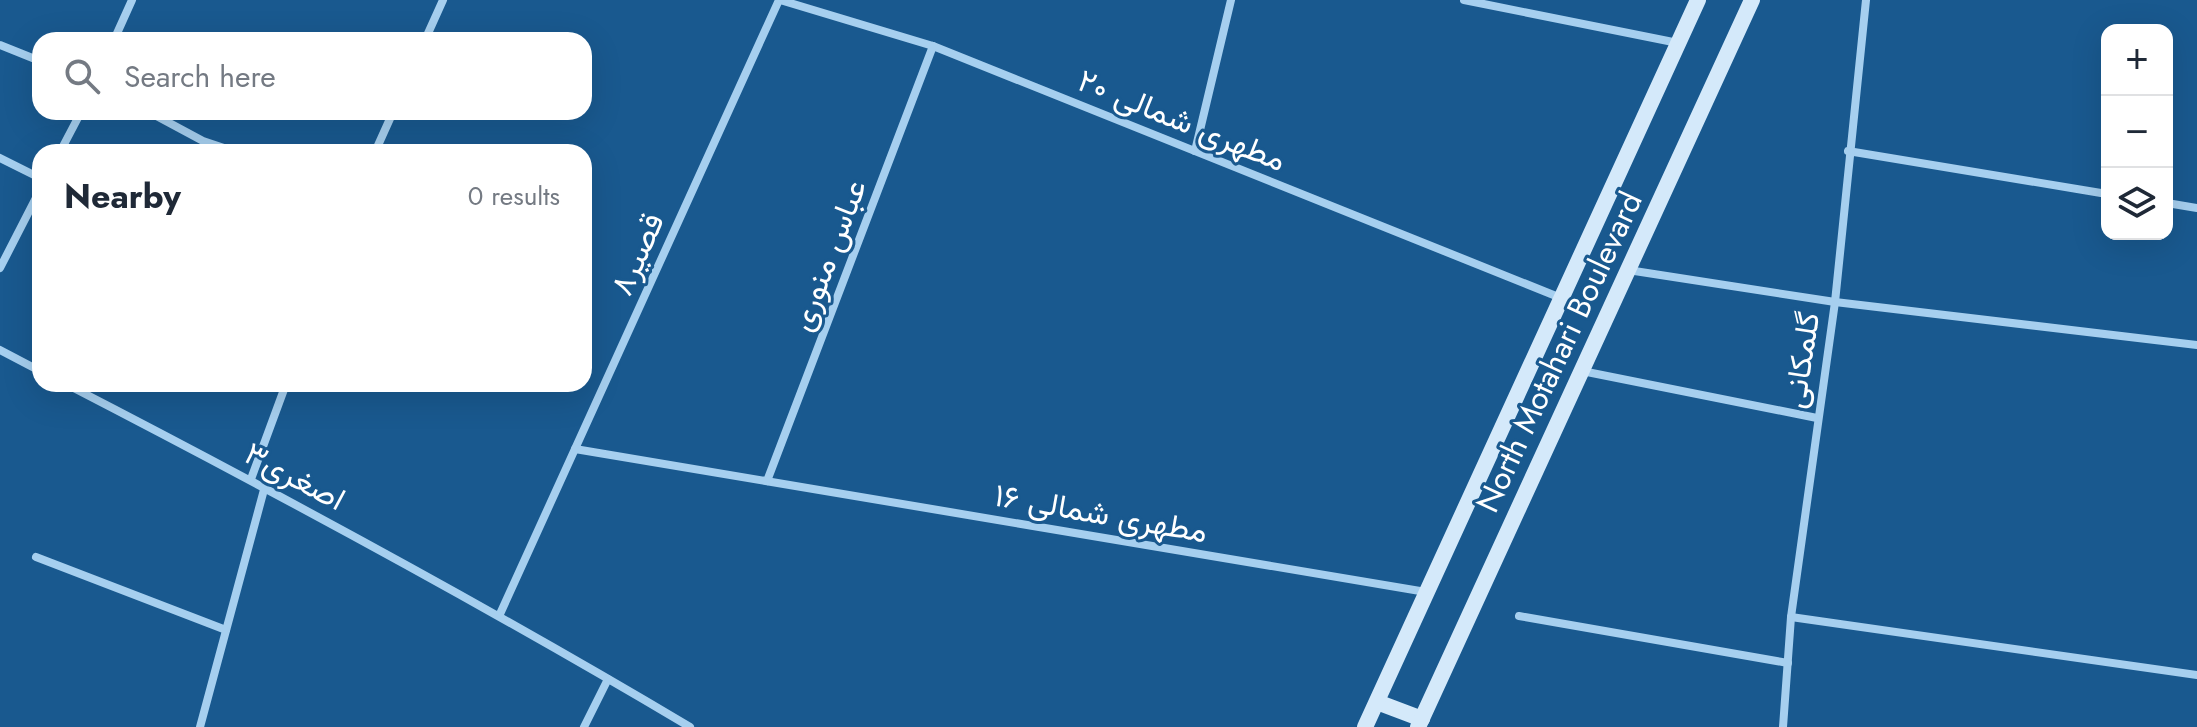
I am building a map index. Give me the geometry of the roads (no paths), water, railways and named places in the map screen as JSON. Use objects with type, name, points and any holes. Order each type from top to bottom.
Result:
[{"type":"main road","name":"North Motahari Boulevard","points":[[1365,727],[1698,0]]},
{"type":"main road","name":"North Motahari Boulevard","points":[[1420,723],[1752,0]]},
{"type":"main road","points":[[1377,702],[1420,723]]},
{"type":"street","points":[[118,32],[132,0]]},
{"type":"street","points":[[429,32],[443,0]]},
{"type":"street","name":"مطهری شمالی ۲۰","points":[[780,0],[933,46],[1561,298]]},
{"type":"street","name":"قصیر۸","points":[[500,614],[780,0]]},
{"type":"street","points":[[1195,151],[1231,0]]},
{"type":"street","points":[[1464,0],[1678,43]]},
{"type":"street","name":"گلمکانی","points":[[1783,727],[1791,617],[1835,302],[1848,151],[1866,0]]},
{"type":"street","points":[[0,45],[32,58]]},
{"type":"street","name":"عباس منوری","points":[[767,481],[933,46]]},
{"type":"street","points":[[64,144],[77,120]]},
{"type":"street","points":[[164,120],[212,144]]},
{"type":"street","points":[[379,144],[389,120]]},
{"type":"street","points":[[1848,151],[2101,193]]},
{"type":"street","points":[[0,158],[32,174]]},
{"type":"street","points":[[2173,204],[2197,208]]},
{"type":"street","points":[[0,268],[32,206]]},
{"type":"street","points":[[1628,270],[1835,302],[2197,345]]},
{"type":"street","points":[[0,350],[32,367]]},
{"type":"street","points":[[1582,371],[1817,418]]},
{"type":"street","name":"اصغری۳","points":[[82,392],[265,486],[500,614],[690,727]]},
{"type":"street","points":[[251,479],[283,392]]},
{"type":"street","name":"مطهری شمالی ۱۶","points":[[575,449],[1426,592]]},
{"type":"street","points":[[200,727],[265,486]]},
{"type":"street","points":[[36,557],[226,630]]},
{"type":"street","points":[[1519,616],[1788,663]]},
{"type":"street","points":[[1791,617],[2197,675]]},
{"type":"street","points":[[584,727],[608,679]]}]
